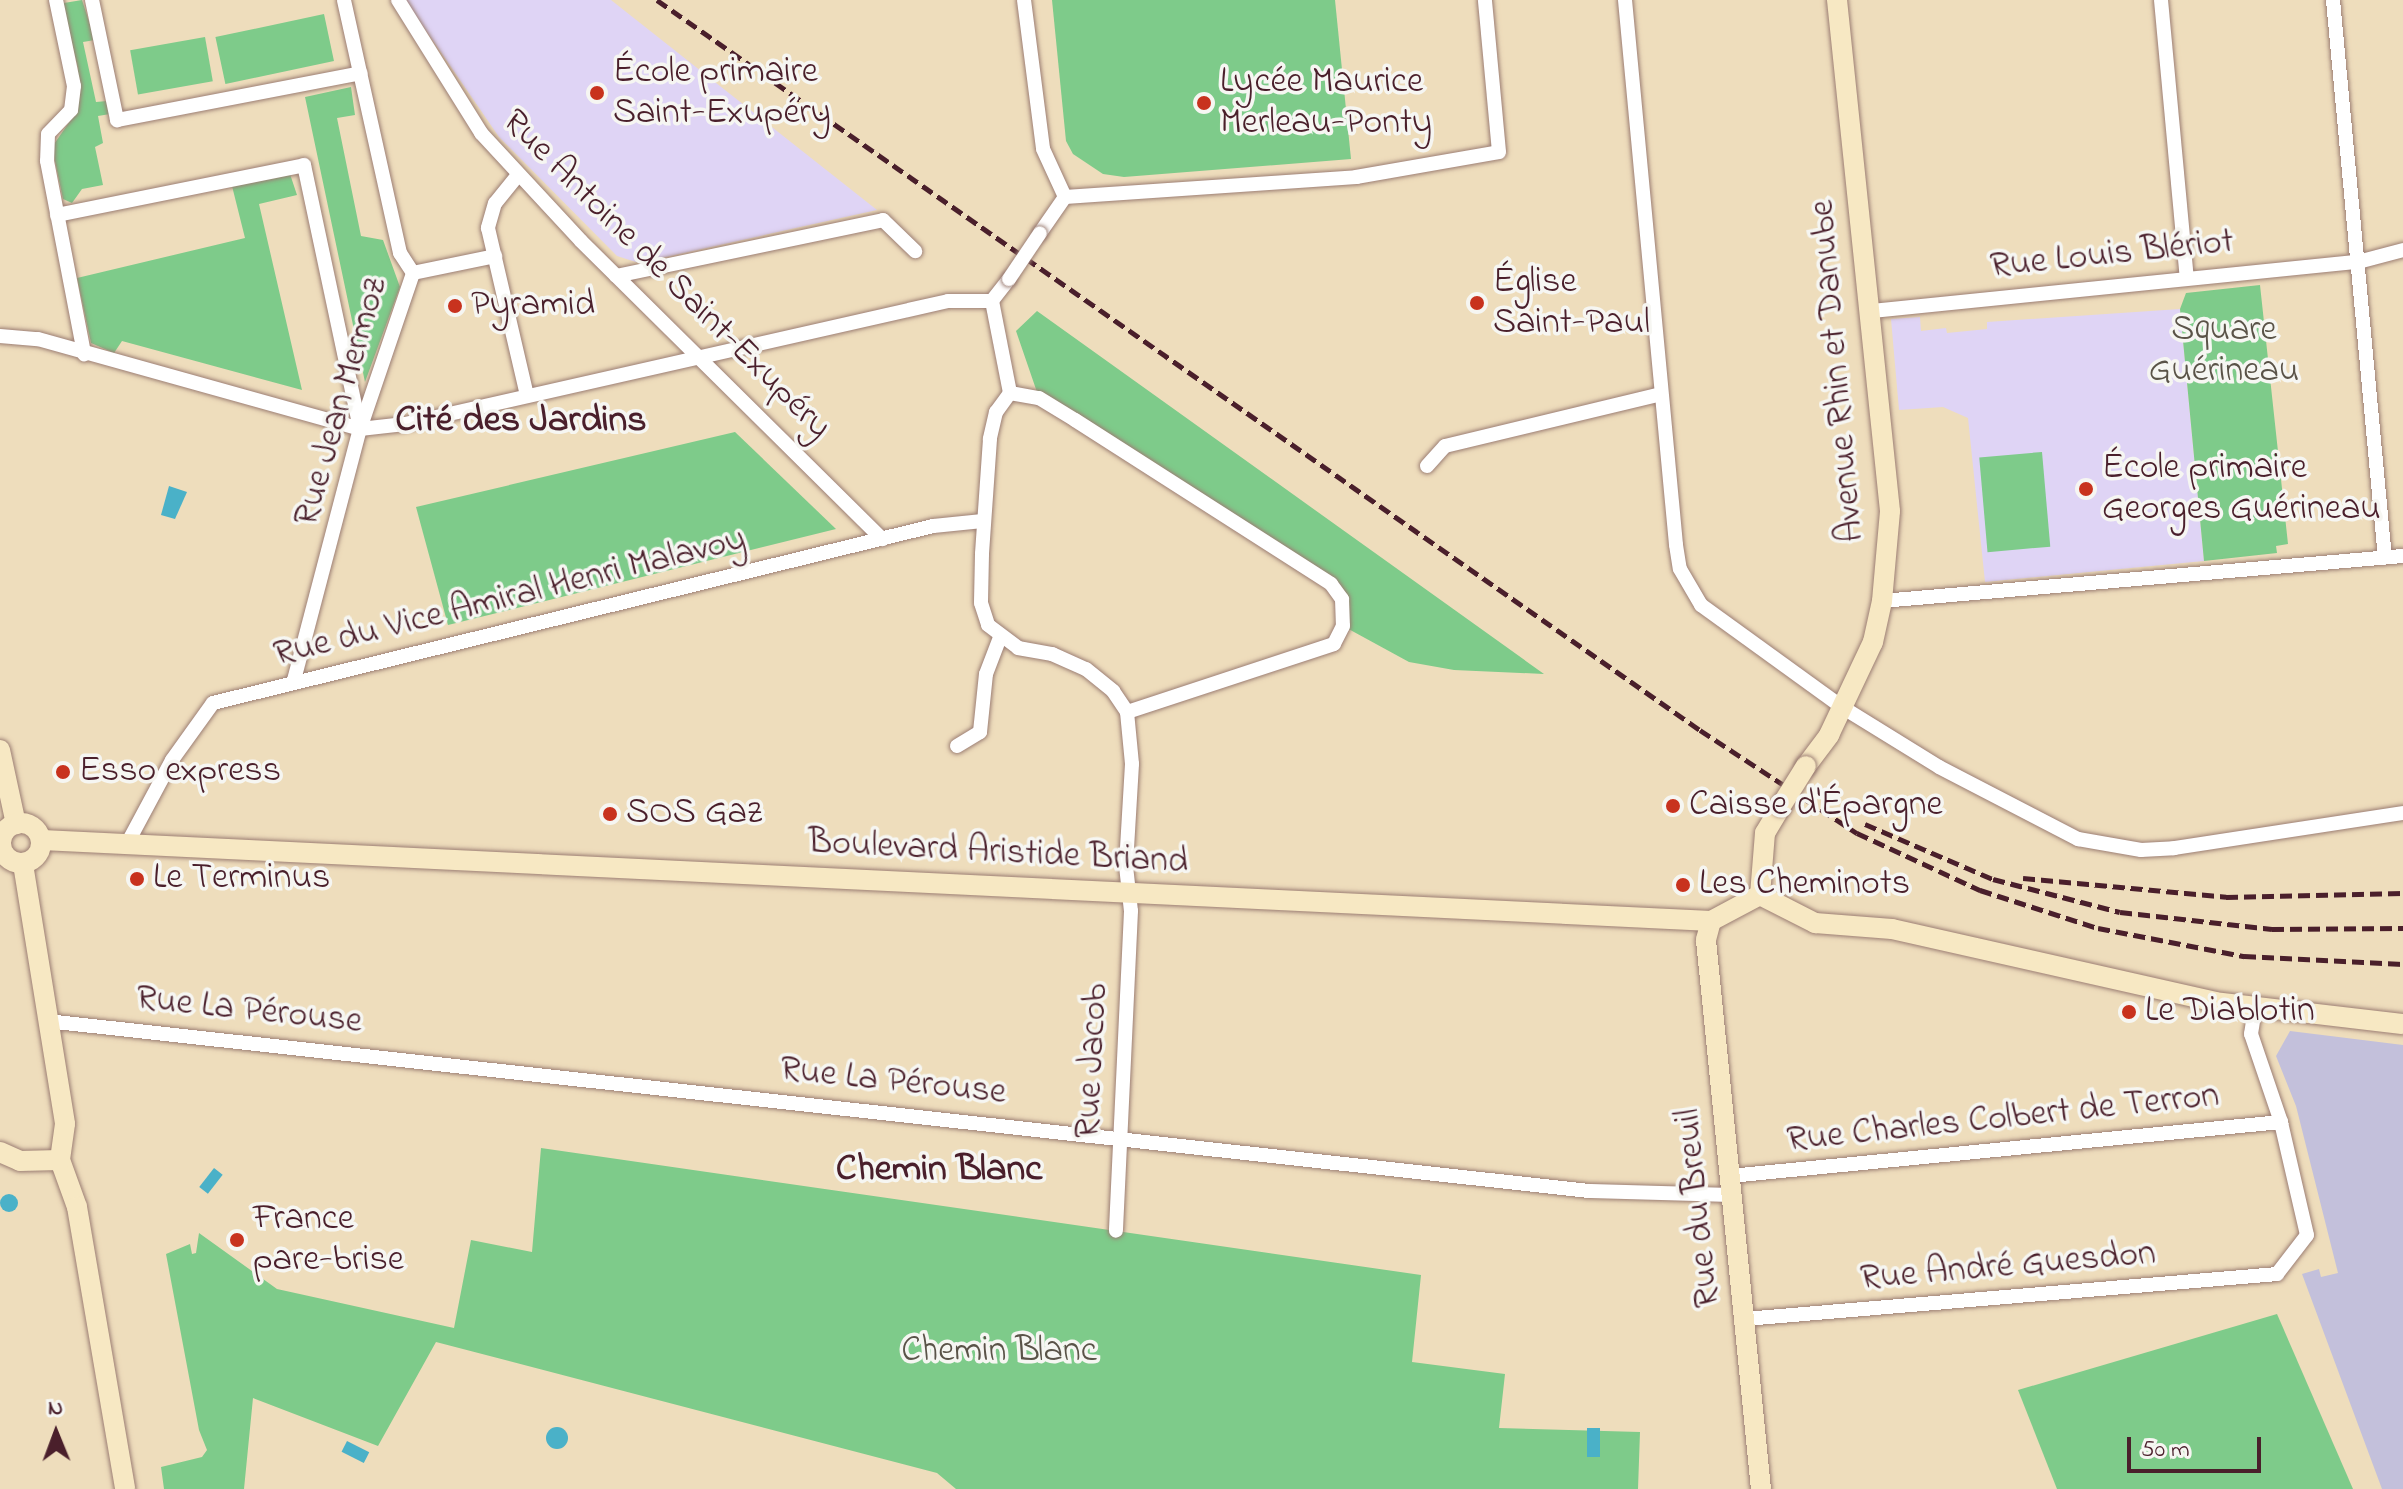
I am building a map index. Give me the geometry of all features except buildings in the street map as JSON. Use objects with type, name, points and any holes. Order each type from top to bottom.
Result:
[{"type":"street","points":[[56,0],[74,86],[71,110],[48,134],[57,215],[84,354]]},
{"type":"street","points":[[92,0],[117,120],[360,73]]},
{"type":"street","name":"Rue Jean Mermoz","points":[[294,680],[360,429],[413,273],[400,253],[344,0]]},
{"type":"street","name":"Rue Antoine de Saint-Exupéry","points":[[398,0],[481,133],[518,175],[882,539]]},
{"type":"street","points":[[1024,0],[1043,149],[1065,197]]},
{"type":"street","points":[[1065,197],[1356,177],[1499,152],[1485,0]]},
{"type":"street","points":[[1625,0],[1676,545],[1689,591],[1842,707],[2048,827],[2110,847],[2174,848],[2403,813]]},
{"type":"street","name":"Avenue Rhin et Danube","points":[[1760,895],[1761,850],[1781,806],[1842,707],[1873,642],[1882,601],[1890,511],[1872,311],[1837,0]]},
{"type":"street","points":[[2161,0],[2187,278]]},
{"type":"street","points":[[2333,0],[2385,558]]},
{"type":"street","points":[[57,215],[304,165],[360,429]]},
{"type":"street","points":[[518,175],[495,203],[488,228],[527,396]]},
{"type":"street","points":[[1010,393],[1039,398],[1331,584],[1342,599],[1343,626],[1334,644],[1127,712],[1113,691],[1086,669],[1000,638],[988,625],[981,603],[983,521],[990,439],[996,412],[1010,393],[992,301],[1065,197]]},
{"type":"street","points":[[616,276],[883,220],[915,251]]},
{"type":"street","name":"Rue Louis Blériot","points":[[1872,311],[2358,262],[2403,250]]},
{"type":"street","points":[[413,273],[495,256]]},
{"type":"street","points":[[0,336],[38,339],[360,429],[704,358],[948,301],[992,301]]},
{"type":"street","points":[[1427,466],[1445,446],[1661,394]]},
{"type":"street","name":"Rue du Vice Amiral Henri Malavoy","points":[[127,844],[172,760],[213,703],[294,680],[958,521],[983,521]]},
{"type":"street","points":[[1882,601],[2403,556]]},
{"type":"street","points":[[957,746],[980,732],[986,674],[1000,638]]},
{"type":"street","name":"Rue Jacob","points":[[1116,1231],[1131,911],[1126,893],[1132,764],[1127,712]]},
{"type":"street","points":[[0,750],[16,824]]},
{"type":"street","points":[[16,824],[29,824],[42,840],[40,853],[23,864],[5,856],[1,843],[5,831],[16,824]]},
{"type":"street","name":"Boulevard Aristide Briand","points":[[42,840],[1711,921]]},
{"type":"street","points":[[23,864],[65,1124],[60,1160],[77,1207],[125,1489]]},
{"type":"street","points":[[1711,921],[1760,895],[1815,923],[1892,929],[1980,952],[2255,1008],[2403,1024]]},
{"type":"street","name":"Rue du Breuil","points":[[1711,921],[1706,940],[1761,1489]]},
{"type":"street","points":[[2255,1008],[2251,1034],[2281,1122]]},
{"type":"street","name":"Rue La Pérouse","points":[[47,1021],[1119,1136],[1589,1191],[1732,1185]]},
{"type":"street","name":"Rue Charles Colbert de Terron","points":[[1732,1185],[2281,1122]]},
{"type":"street","name":"Rue André Guesdon","points":[[1745,1319],[2277,1274],[2307,1235],[2281,1122]]},
{"type":"street","points":[[0,1152],[20,1161],[60,1160]]},
{"type":"shaded area","name":"École primaire Saint-Exupéry","points":[[405,0],[611,0],[877,210],[639,263],[617,256],[499,137]]},
{"type":"shaded area","name":"École primaire Georges Guérineau","points":[[2180,309],[2204,561],[1985,582],[1968,418],[1943,407],[1899,410],[1891,319],[1920,317],[1921,331],[1946,328],[1947,333],[1987,329],[1987,322]]},
{"type":"shaded area","points":[[2290,1031],[2403,1045],[2403,1489],[2382,1489],[2302,1274],[2319,1269],[2321,1277],[2338,1273],[2296,1106],[2276,1056]]},
{"type":"green space","points":[[82,0],[95,40],[83,42],[96,102],[107,101],[110,114],[98,116],[103,143],[95,147],[103,185],[82,189],[72,203],[63,199],[52,147],[77,111],[78,68],[63,8],[64,3]]},
{"type":"green space","name":"Lycée Maurice Merleau-Ponty","points":[[1052,0],[1335,0],[1351,159],[1124,177],[1103,174],[1073,154],[1066,141]]},
{"type":"green space","points":[[324,14],[334,61],[225,84],[215,37]]},
{"type":"green space","points":[[205,37],[213,81],[138,95],[130,50]]},
{"type":"green space","points":[[351,87],[355,115],[337,118],[361,236],[383,240],[400,287],[365,382],[305,97]]},
{"type":"green space","points":[[290,174],[297,195],[259,204],[302,390],[122,341],[114,353],[91,343],[77,278],[245,238],[232,186]]},
{"type":"green space","name":"Square Guérineau","points":[[2260,285],[2288,544],[2276,546],[2277,553],[2204,561],[2180,309],[2186,293]]},
{"type":"green space","points":[[1037,311],[1544,674],[1454,670],[1409,662],[1343,626],[1342,599],[1039,398],[1016,331]]},
{"type":"green space","points":[[735,432],[836,529],[448,625],[416,507]]},
{"type":"green space","points":[[2042,452],[2050,547],[1988,552],[1979,457]]},
{"type":"green space","name":"Chemin Blanc","points":[[541,1148],[1421,1275],[1412,1362],[1505,1374],[1499,1428],[1640,1432],[1638,1489],[956,1489],[937,1473],[436,1342],[378,1446],[253,1398],[244,1489],[164,1489],[161,1467],[202,1457],[207,1450],[199,1430],[166,1254],[190,1244],[192,1254],[196,1253],[199,1233],[277,1289],[454,1328],[471,1240],[532,1252]]},
{"type":"green space","points":[[2277,1314],[2353,1489],[2057,1489],[2018,1390]]},
{"type":"water","points":[[169,486],[187,492],[175,519],[161,515]]},
{"type":"water","points":[[214,1168],[223,1175],[208,1194],[199,1187]]},
{"type":"water","points":[[5,1194],[13,1194],[18,1203],[16,1210],[5,1212],[0,1207],[0,1199]]},
{"type":"water","points":[[557,1427],[565,1430],[568,1438],[565,1446],[557,1449],[549,1446],[546,1438],[549,1430]]},
{"type":"water","points":[[1587,1428],[1600,1428],[1600,1457],[1587,1457]]},
{"type":"water","points":[[347,1441],[369,1452],[364,1463],[342,1452]]},
{"type":"railway","points":[[657,0],[1700,730],[1857,833],[1980,890],[2098,928],[2244,956],[2403,964]]},
{"type":"railway","points":[[1865,824],[1993,879],[2120,912],[2272,929],[2403,928]]},
{"type":"railway","points":[[2023,878],[2226,897],[2403,893]]},
{"type":"place","name":"École primaire Saint-Exupéry","points":[[597,93]]},
{"type":"place","name":"Lycée Maurice Merleau-Ponty","points":[[1204,103]]},
{"type":"place","name":"Église Saint-Paul","points":[[1477,303]]},
{"type":"place","name":"Pyramid","points":[[455,306]]},
{"type":"place","name":"École primaire Georges Guérineau","points":[[2086,489]]},
{"type":"place","name":"Esso express","points":[[63,772]]},
{"type":"place","name":"Caisse d'Épargne","points":[[1673,806]]},
{"type":"place","name":"SOS Gaz","points":[[610,814]]},
{"type":"place","name":"Le Terminus","points":[[137,879]]},
{"type":"place","name":"Les Cheminots","points":[[1683,885]]},
{"type":"place","name":"Le Diablotin","points":[[2129,1012]]},
{"type":"place","name":"France pare-brise","points":[[237,1240]]},
{"type":"district","name":"Cité des Jardins","points":[[521,422]]},
{"type":"district","name":"Chemin Blanc","points":[[939,1171]]}]
